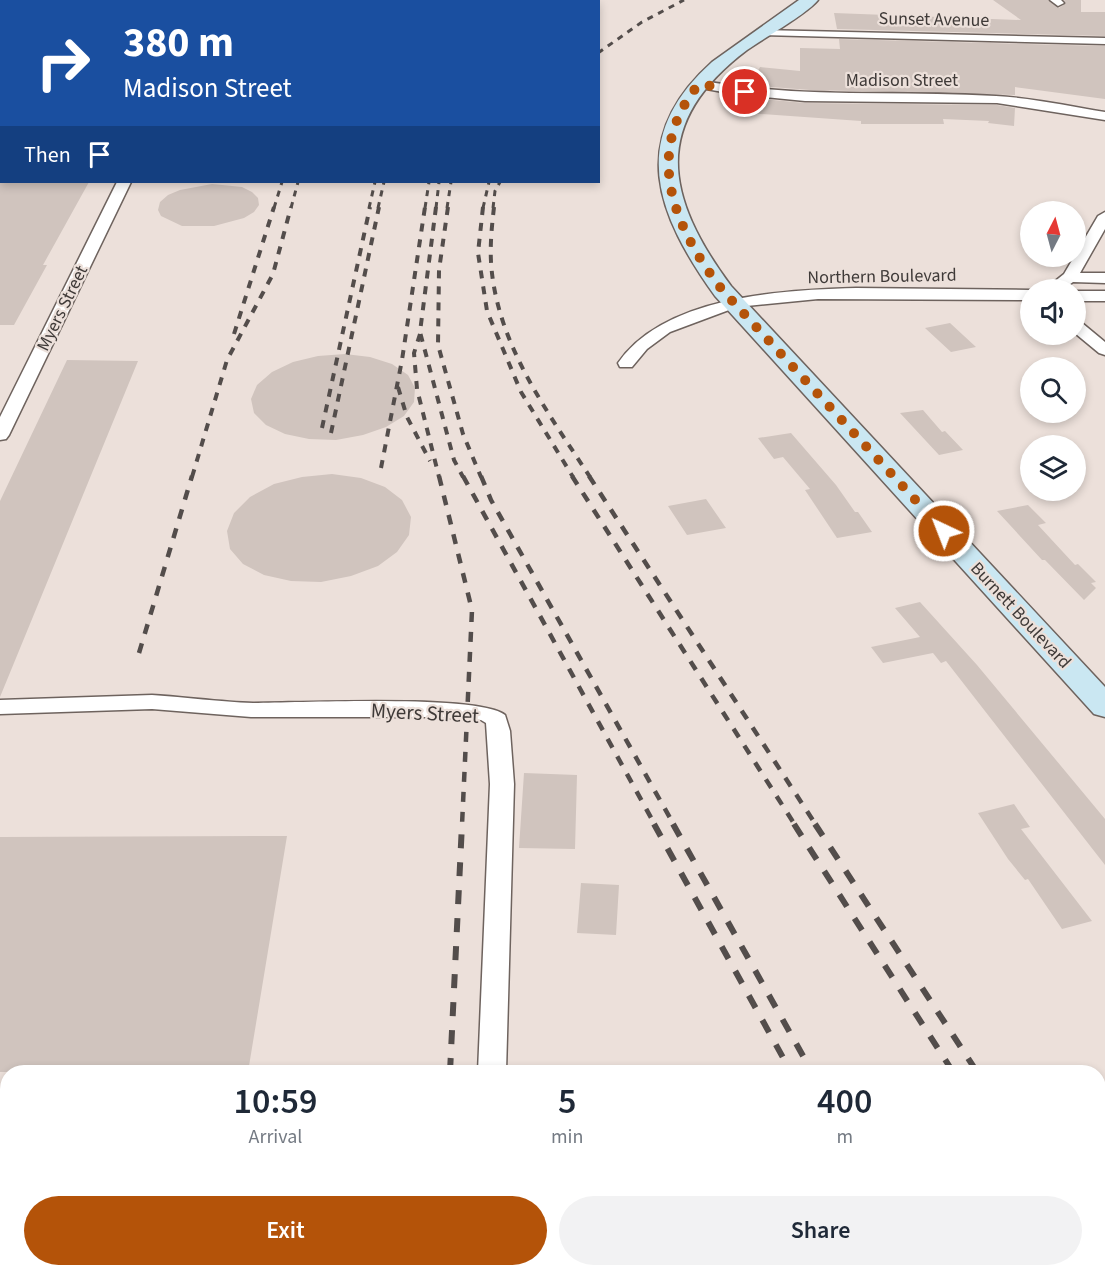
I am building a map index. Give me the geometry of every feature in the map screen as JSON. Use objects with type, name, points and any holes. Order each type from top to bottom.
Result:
[{"type":"main road","name":"Burnett Boulevard","points":[[810,0],[725,59],[699,84],[683,105],[670,141],[668,172],[675,204],[686,235],[709,273],[734,303],[1105,706]]},
{"type":"street","name":"Sunset Avenue","points":[[762,33],[1105,42]]},
{"type":"street","name":"Madison Street","points":[[699,84],[745,92],[803,97],[995,99],[1105,116]]},
{"type":"street","name":"Myers Street","points":[[0,435],[124,183]]},
{"type":"street","points":[[1067,279],[1105,216]]},
{"type":"street","points":[[1070,277],[1105,278]]},
{"type":"street","name":"Northern Boulevard","points":[[626,363],[640,346],[664,329],[734,303],[818,294],[1020,295]]},
{"type":"street","points":[[1086,296],[1105,296]]},
{"type":"street","points":[[1086,334],[1105,350]]},
{"type":"street","name":"Myers Street","points":[[0,707],[152,702],[251,710],[433,710],[483,713],[492,716],[497,720],[499,731],[502,784],[492,1065]]},
{"type":"building","points":[[993,0],[1048,0],[1059,8],[1066,3],[1064,0],[1081,0],[1081,12],[1105,12],[1105,36],[837,29],[834,13],[1021,20]]},
{"type":"building","points":[[839,39],[1105,46],[1105,99],[1015,87],[1015,95],[810,90],[745,85],[752,71],[758,71],[760,67],[800,71],[800,48],[840,49]]},
{"type":"building","points":[[740,97],[805,103],[997,105],[1015,108],[1014,126],[988,123],[989,121],[943,119],[944,124],[861,124],[861,121],[732,112]]},
{"type":"building","points":[[0,183],[88,183],[43,265],[47,265],[14,325],[0,325]]},
{"type":"building","points":[[212,184],[242,187],[258,198],[259,205],[254,212],[244,218],[214,226],[182,226],[161,216],[158,210],[160,202],[168,195],[180,190]]},
{"type":"building","points":[[950,323],[976,347],[951,352],[925,328]]},
{"type":"building","points":[[345,354],[370,357],[392,364],[408,375],[415,388],[414,402],[404,416],[386,427],[363,435],[336,440],[309,439],[285,434],[266,425],[254,413],[251,399],[257,385],[272,372],[293,362],[318,356]]},
{"type":"building","points":[[67,360],[138,361],[0,697],[0,501]]},
{"type":"building","points":[[923,410],[942,432],[945,431],[963,450],[939,455],[900,413]]},
{"type":"building","points":[[791,433],[836,485],[872,532],[837,538],[805,490],[810,489],[783,457],[774,459],[758,438]]},
{"type":"building","points":[[332,474],[361,478],[385,487],[402,500],[411,517],[409,535],[397,552],[378,566],[351,576],[321,582],[291,581],[264,575],[243,564],[230,549],[227,531],[234,513],[250,497],[274,484],[302,477]]},
{"type":"building","points":[[706,499],[726,528],[687,535],[668,506]]},
{"type":"building","points":[[1028,505],[1046,523],[1038,525],[1075,565],[1078,564],[1096,582],[1091,583],[1096,588],[1084,600],[1045,560],[1042,560],[997,511]]},
{"type":"building","points":[[920,602],[977,665],[1105,819],[1105,865],[946,661],[941,663],[933,653],[883,663],[871,647],[920,637],[895,608]]},
{"type":"building","points":[[524,773],[577,775],[575,849],[519,848]]},
{"type":"building","points":[[1014,804],[1030,827],[1021,829],[1092,921],[1062,929],[1028,879],[1025,880],[1008,859],[978,813]]},
{"type":"building","points":[[287,836],[249,1065],[0,1065],[0,837]]},
{"type":"building","points":[[581,883],[619,885],[616,935],[577,933]]},
{"type":"railway","points":[[600,52],[642,22],[684,0]]},
{"type":"railway","points":[[274,208],[282,183]]},
{"type":"railway","points":[[291,208],[298,183]]},
{"type":"railway","points":[[369,208],[375,183]]},
{"type":"railway","points":[[378,208],[384,183]]},
{"type":"railway","points":[[425,208],[429,183]]},
{"type":"railway","points":[[436,208],[439,183]]},
{"type":"railway","points":[[447,208],[451,183]]},
{"type":"railway","points":[[483,208],[489,183]]},
{"type":"railway","points":[[493,208],[495,191],[499,183]]},
{"type":"railway","points":[[234,334],[274,207]]},
{"type":"railway","points":[[192,477],[227,360],[273,274],[291,207]]},
{"type":"railway","points":[[322,428],[370,207]]},
{"type":"railway","points":[[331,433],[379,207]]},
{"type":"railway","points":[[381,468],[402,360],[425,207]]},
{"type":"railway","points":[[436,207],[420,332],[454,460],[463,477]]},
{"type":"railway","points":[[448,207],[439,270],[438,345],[463,434],[481,477]]},
{"type":"railway","points":[[483,207],[478,253],[487,311],[521,392],[573,477]]},
{"type":"railway","points":[[494,207],[491,262],[495,292],[503,320],[526,375],[590,477]]},
{"type":"railway","points":[[420,334],[414,353],[417,389],[439,477]]},
{"type":"railway","points":[[398,387],[407,417],[430,461]]},
{"type":"railway","points":[[139,653],[192,476]]},
{"type":"railway","points":[[439,476],[472,610],[462,825]]},
{"type":"railway","points":[[463,476],[655,825]]},
{"type":"railway","points":[[481,476],[491,500],[674,825]]},
{"type":"railway","points":[[572,476],[795,825]]},
{"type":"railway","points":[[589,476],[816,825]]},
{"type":"railway","points":[[450,1065],[462,824]]},
{"type":"railway","points":[[654,824],[787,1065]]},
{"type":"railway","points":[[673,824],[808,1065]]},
{"type":"railway","points":[[794,824],[949,1065]]},
{"type":"railway","points":[[815,824],[972,1065]]},
{"type":"route","points":[[745,92],[699,84],[683,105],[675,124],[670,141],[668,172],[675,204],[686,235],[723,291],[944,531]]}]
